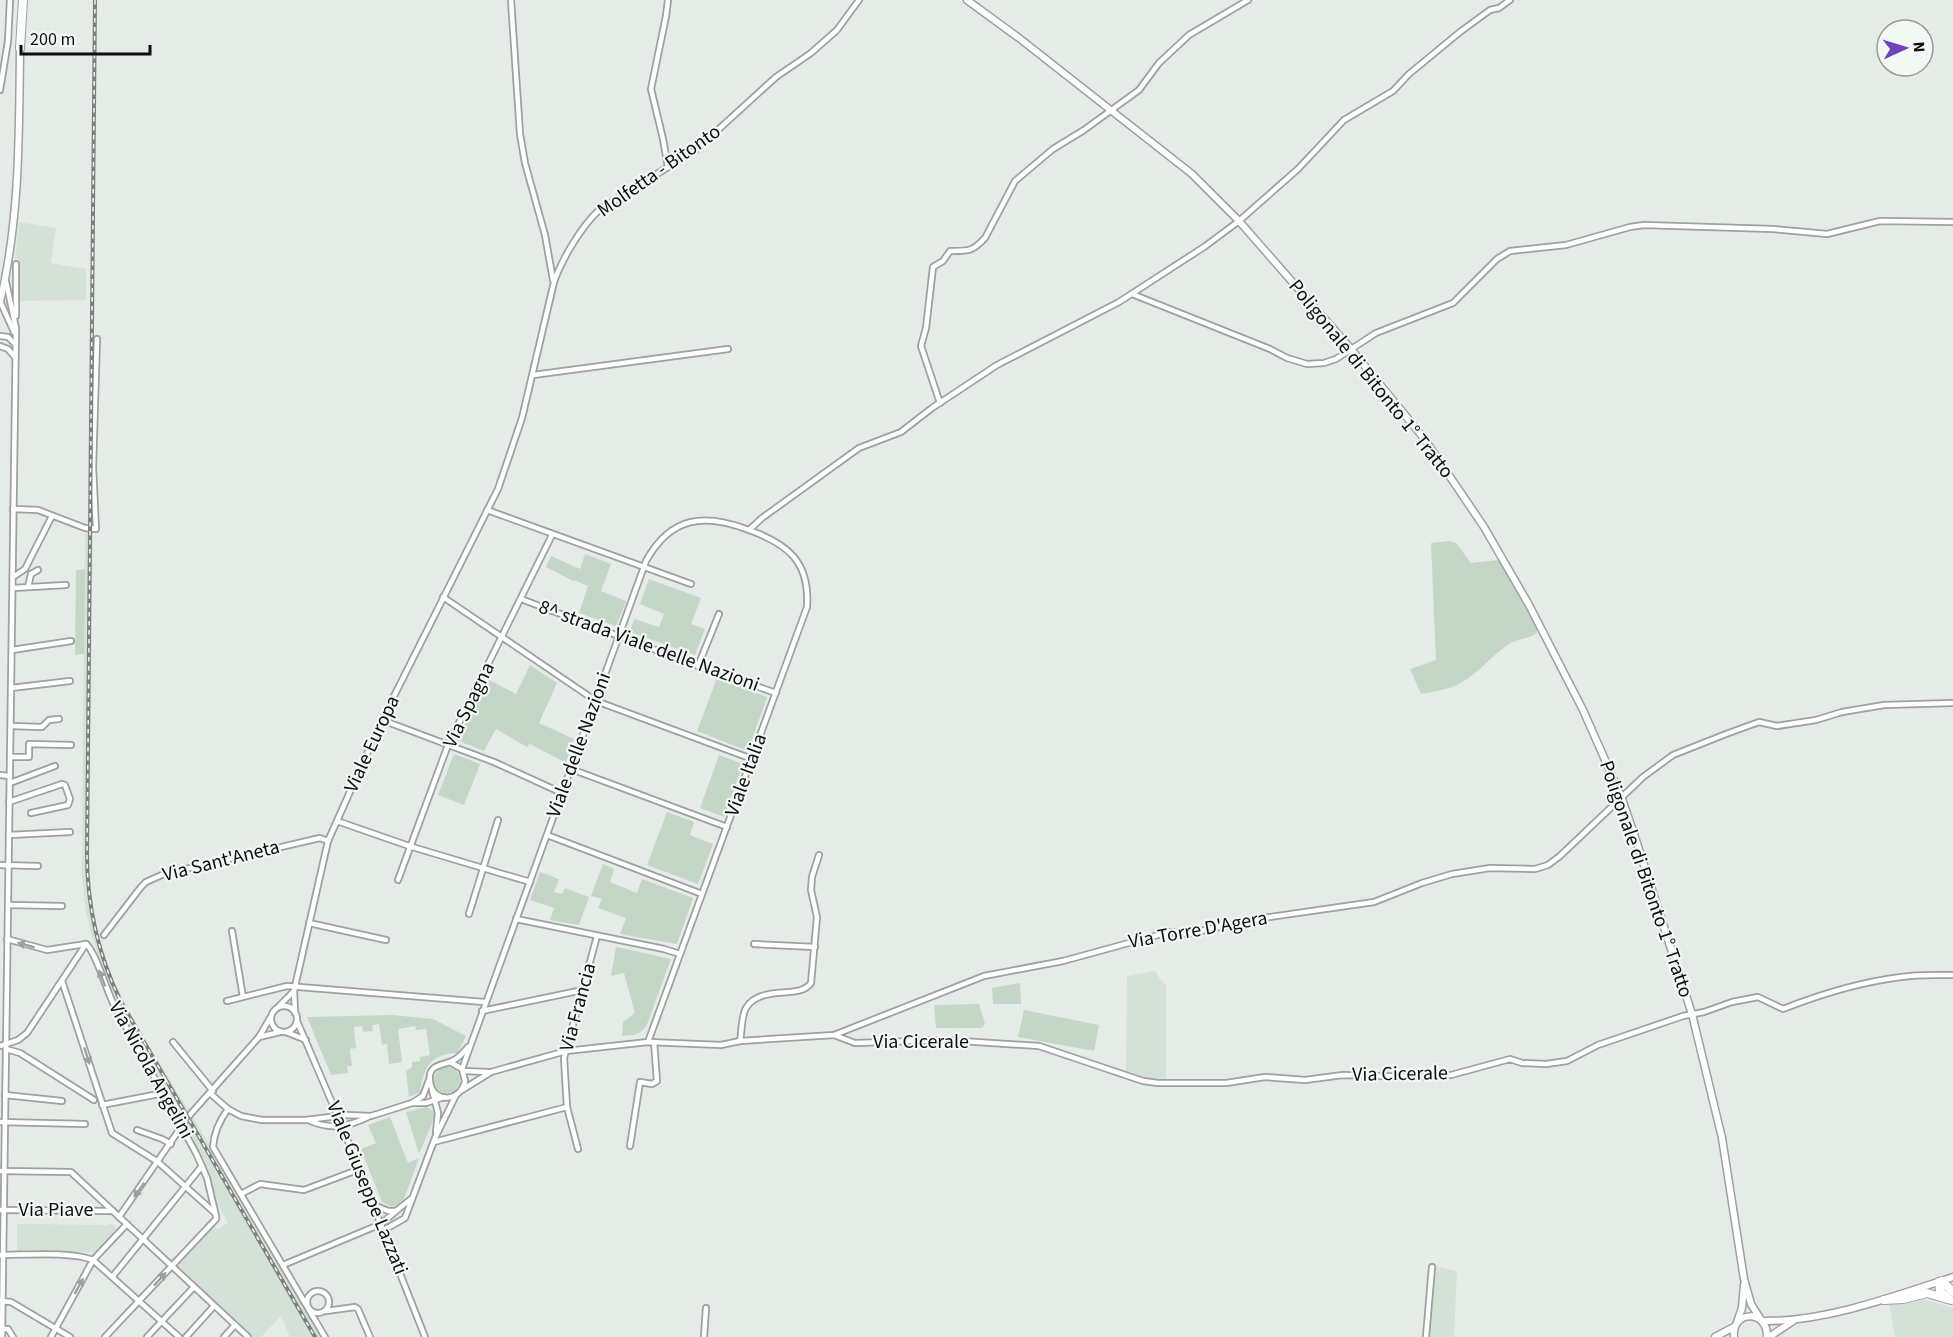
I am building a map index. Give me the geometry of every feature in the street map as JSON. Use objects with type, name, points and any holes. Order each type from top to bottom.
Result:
[{"type":"highway","points":[[18,0],[20,48]]},
{"type":"highway","points":[[20,48],[23,0]]},
{"type":"highway","points":[[1940,1281],[1952,1298]]},
{"type":"highway","points":[[1884,1300],[1927,1293],[1952,1298]]},
{"type":"main road","name":"Poligonale di Bitonto 1° Tratto","points":[[967,0],[1192,174],[1266,250],[1351,348],[1423,437],[1484,527],[1529,605],[1583,710],[1621,796],[1692,1014],[1722,1138],[1744,1279]]},
{"type":"main road","points":[[0,302],[6,278],[16,200],[20,48]]},
{"type":"main road","points":[[1715,1337],[1746,1317],[1754,1316],[1762,1321],[1797,1320],[1884,1300],[1953,1277]]},
{"type":"main road","points":[[1744,1279],[1751,1304],[1767,1329],[1768,1337],[1797,1320]]},
{"type":"main road","points":[[1734,1337],[1735,1325],[1742,1308],[1744,1279]]},
{"type":"street","points":[[0,90],[11,19],[10,0]]},
{"type":"street","points":[[511,0],[520,134],[554,282]]},
{"type":"street","points":[[668,0],[651,89],[668,167]]},
{"type":"street","name":"Molfetta - Bitonto","points":[[554,282],[588,220],[611,201],[697,149],[771,82],[826,40],[846,20],[859,0]]},
{"type":"street","points":[[940,403],[921,346],[926,328],[933,267],[943,261],[950,251],[970,251],[978,246],[985,238],[1021,174],[1053,149],[1139,90],[1159,63],[1189,35],[1248,0]]},
{"type":"street","points":[[749,530],[762,518],[860,448],[901,432],[997,365],[1049,340],[1132,294],[1204,247],[1239,222],[1298,169],[1344,120],[1397,88],[1409,74],[1460,32],[1490,10],[1499,8],[1510,0]]},
{"type":"street","points":[[1132,294],[1307,364],[1330,361],[1376,333],[1453,303],[1497,259],[1510,251],[1566,245],[1644,225],[1773,229],[1827,234],[1880,221],[1953,222]]},
{"type":"street","points":[[13,1337],[8,1329],[2,1332],[1,1301],[16,264]]},
{"type":"street","points":[[6,278],[16,328]]},
{"type":"street","name":"Viale Europa","points":[[295,1013],[294,989],[328,841],[382,720],[498,489],[519,431],[554,282]]},
{"type":"street","points":[[0,302],[13,328],[15,344]]},
{"type":"street","points":[[0,336],[8,337],[15,344]]},
{"type":"street","points":[[13,509],[38,510],[87,529],[96,529],[93,467],[97,339]]},
{"type":"street","points":[[0,346],[8,349],[15,359]]},
{"type":"street","points":[[533,375],[728,349]]},
{"type":"street","points":[[487,510],[692,584]]},
{"type":"street","points":[[13,577],[25,569],[51,518]]},
{"type":"street","name":"Viale delle Nazioni","points":[[462,1070],[484,1002],[644,567],[659,541],[673,530],[691,521],[701,519],[722,521],[749,530]]},
{"type":"street","name":"Viale Italia","points":[[648,1042],[805,615],[807,588],[803,571],[792,555],[774,540],[749,530]]},
{"type":"street","name":"Via Spagna","points":[[398,880],[448,745],[552,535]]},
{"type":"street","points":[[28,587],[31,574],[38,570]]},
{"type":"street","points":[[13,588],[66,585]]},
{"type":"street","points":[[442,597],[596,700],[752,759]]},
{"type":"street","name":"8^ strada Viale delle Nazioni","points":[[521,599],[619,637],[777,693]]},
{"type":"street","points":[[698,666],[719,614]]},
{"type":"street","points":[[12,650],[71,641]]},
{"type":"street","points":[[11,688],[70,681]]},
{"type":"street","name":"Via Torre D'Agera","points":[[491,1072],[566,1051],[648,1042],[721,1045],[741,1041],[834,1035],[984,976],[1063,961],[1160,934],[1169,932],[1187,934],[1256,919],[1374,902],[1422,882],[1452,874],[1490,868],[1535,869],[1548,865],[1560,856],[1621,796],[1673,756],[1759,722],[1777,726],[1884,705],[1953,703]]},
{"type":"street","points":[[11,726],[42,727],[49,720],[59,719]]},
{"type":"street","points":[[382,720],[494,762],[562,793]]},
{"type":"street","points":[[10,757],[29,757],[29,744],[71,745]]},
{"type":"street","points":[[10,783],[55,766]]},
{"type":"street","points":[[571,768],[727,827]]},
{"type":"street","points":[[0,775],[10,776]]},
{"type":"street","points":[[9,802],[62,784],[65,785],[70,799],[68,805],[31,813]]},
{"type":"street","points":[[469,914],[498,820]]},
{"type":"street","points":[[337,821],[409,846],[530,882]]},
{"type":"street","points":[[9,835],[70,832]]},
{"type":"street","points":[[547,835],[702,894]]},
{"type":"street","name":"Via Sant'Aneta","points":[[104,935],[141,887],[151,879],[291,844],[320,838],[328,841]]},
{"type":"street","points":[[741,1041],[743,1017],[746,1007],[753,1000],[769,993],[809,987],[811,983],[817,918],[811,890],[812,877],[819,855]]},
{"type":"street","points":[[0,865],[38,866]]},
{"type":"street","points":[[8,905],[62,906]]},
{"type":"street","points":[[516,920],[680,954]]},
{"type":"street","points":[[309,923],[386,940]]},
{"type":"street","points":[[232,931],[243,997]]},
{"type":"street","name":"Via Francia","points":[[578,1149],[567,1107],[564,1066],[597,936]]},
{"type":"street","points":[[8,939],[46,950],[86,944]]},
{"type":"street","points":[[0,1046],[6,1046],[27,1033],[86,944]]},
{"type":"street","name":"Via Nicola Angelini","points":[[86,944],[92,950],[114,1005],[202,1166],[216,1216]]},
{"type":"street","points":[[754,944],[814,947]]},
{"type":"street","points":[[0,948],[7,949]]},
{"type":"street","name":"Via Cicerale","points":[[834,1035],[855,1043],[946,1040],[1039,1046],[1143,1081],[1158,1083],[1226,1083],[1265,1077],[1305,1080],[1343,1075],[1418,1077],[1452,1074],[1510,1059],[1522,1063],[1556,1063],[1581,1056],[1598,1046],[1692,1014],[1758,997],[1784,1010],[1834,991],[1873,982],[1903,976],[1953,975]]},
{"type":"street","points":[[62,981],[112,1133],[158,1162],[216,1216],[105,1337]]},
{"type":"street","points":[[227,1001],[287,986],[294,989],[484,1002]]},
{"type":"street","points":[[119,1217],[188,1117],[259,1037],[277,1008],[294,989]]},
{"type":"street","points":[[482,1011],[583,990]]},
{"type":"street","points":[[259,1037],[293,1028],[297,1021],[295,1013],[285,1006],[277,1008]]},
{"type":"street","points":[[270,1018],[272,1025],[306,1040]]},
{"type":"street","name":"Viale Giuseppe Lazzati","points":[[297,1021],[360,1169],[425,1337]]},
{"type":"street","points":[[173,1042],[212,1092],[228,1109],[241,1116],[262,1120],[306,1120],[338,1115],[371,1116]]},
{"type":"street","points":[[630,1146],[640,1082],[652,1084],[657,1081],[654,1042]]},
{"type":"street","name":"Viale delle Nazioni","points":[[450,1062],[457,1059],[470,1044]]},
{"type":"street","points":[[6,1046],[94,1100]]},
{"type":"street","points":[[412,1103],[423,1096],[434,1068],[439,1064],[450,1062],[462,1070],[491,1072]]},
{"type":"street","points":[[462,1070],[465,1081],[462,1090]]},
{"type":"street","points":[[384,1230],[405,1218],[434,1140],[456,1095],[491,1072]]},
{"type":"street","points":[[429,1079],[438,1118],[434,1140]]},
{"type":"street","points":[[430,1086],[444,1097]]},
{"type":"street","points":[[102,1105],[164,1094]]},
{"type":"street","points":[[5,1095],[62,1101]]},
{"type":"street","points":[[306,1120],[325,1126],[342,1126],[357,1123],[412,1103],[434,1101],[456,1095]]},
{"type":"street","points":[[434,1140],[567,1107]]},
{"type":"street","points":[[228,1109],[220,1120],[214,1135],[213,1147],[325,1337]]},
{"type":"street","points":[[2,1122],[85,1124]]},
{"type":"street","points":[[137,1130],[162,1138],[171,1144]]},
{"type":"street","points":[[113,1276],[202,1166]]},
{"type":"street","points":[[241,1194],[264,1184],[304,1190],[360,1169]]},
{"type":"street","points":[[2,1171],[71,1172],[248,1337]]},
{"type":"street","points":[[283,1265],[381,1224],[412,1197]]},
{"type":"street","points":[[201,1201],[211,1199]]},
{"type":"street","points":[[374,1205],[388,1211],[396,1211]]},
{"type":"street","name":"Via Piave","points":[[2,1210],[113,1211]]},
{"type":"street","points":[[51,1337],[93,1260],[127,1224]]},
{"type":"street","points":[[2,1255],[83,1256],[93,1260],[179,1337]]},
{"type":"street","points":[[1426,1337],[1432,1267]]},
{"type":"street","points":[[147,1337],[194,1287]]},
{"type":"street","points":[[308,1308],[307,1301],[310,1294],[321,1291],[329,1298],[329,1305],[325,1311]]},
{"type":"street","points":[[1,1301],[11,1302],[70,1337]]},
{"type":"street","points":[[186,1337],[214,1306]]},
{"type":"street","points":[[308,1308],[318,1314],[355,1307],[370,1337]]},
{"type":"street","points":[[704,1337],[706,1308]]},
{"type":"street","points":[[224,1337],[235,1325]]},
{"type":"shaded area","points":[[19,222],[56,228],[51,263],[86,269],[86,300],[19,301],[19,259],[15,258]]},
{"type":"shaded area","points":[[85,530],[93,532],[89,874],[91,900],[99,940],[114,982],[141,1034],[196,1122],[321,1337],[290,1337],[281,1316],[261,1337],[254,1337],[177,1266],[214,1227],[218,1229],[228,1223],[214,1198],[209,1175],[186,1129],[187,1126],[111,992],[92,937],[85,907],[82,873]]},
{"type":"shaded area","points":[[1155,971],[1166,985],[1166,1080],[1142,1078],[1126,1072],[1127,976]]},
{"type":"shaded area","points":[[111,1223],[117,1229],[94,1254],[92,1252],[17,1252],[17,1224],[108,1225]]},
{"type":"shaded area","points":[[1433,1266],[1457,1271],[1454,1337],[1427,1337]]},
{"type":"shaded area","points":[[1917,1297],[1953,1308],[1953,1337],[1895,1337],[1889,1303]]},
{"type":"green space","points":[[1449,541],[1456,543],[1471,563],[1499,560],[1536,627],[1537,633],[1510,643],[1457,685],[1421,694],[1410,669],[1436,660],[1431,543]]},
{"type":"green space","points":[[585,554],[611,564],[601,591],[626,601],[616,626],[579,613],[588,586],[546,567],[551,556],[580,569]]},
{"type":"green space","points":[[85,569],[84,654],[75,655],[76,570]]},
{"type":"green space","points":[[649,579],[701,598],[691,624],[705,629],[695,655],[630,632],[634,619],[659,627],[664,614],[640,604]]},
{"type":"green space","points":[[530,665],[557,683],[539,723],[574,739],[566,763],[530,744],[527,747],[496,729],[484,751],[456,740],[488,679],[516,694]]},
{"type":"green space","points":[[717,678],[767,697],[748,751],[697,731]]},
{"type":"green space","points":[[454,754],[480,764],[464,805],[438,795]]},
{"type":"green space","points":[[719,755],[743,764],[724,817],[700,808]]},
{"type":"green space","points":[[667,812],[694,822],[690,835],[713,844],[698,884],[647,865]]},
{"type":"green space","points":[[603,864],[614,869],[610,882],[637,893],[642,879],[693,898],[677,944],[620,934],[626,918],[598,908],[602,899],[591,896]]},
{"type":"green space","points":[[540,872],[559,879],[554,892],[562,894],[565,888],[589,897],[579,925],[550,920],[554,908],[530,900]]},
{"type":"green space","points":[[616,947],[671,959],[648,1022],[641,1032],[634,1035],[622,1036],[623,1022],[635,1013],[624,973],[611,976]]},
{"type":"green space","points":[[1020,983],[1021,1004],[993,1004],[992,988]]},
{"type":"green space","points":[[979,1004],[985,1024],[982,1028],[936,1028],[934,1005]]},
{"type":"green space","points":[[1024,1010],[1099,1025],[1094,1051],[1018,1037]]},
{"type":"green space","points":[[392,1015],[433,1019],[466,1036],[458,1053],[434,1059],[423,1077],[420,1093],[409,1097],[406,1071],[412,1067],[412,1062],[420,1061],[420,1057],[430,1055],[426,1029],[416,1030],[415,1026],[398,1029],[402,1062],[389,1064],[388,1044],[382,1045],[379,1024],[372,1025],[373,1031],[363,1032],[362,1026],[354,1027],[356,1048],[350,1049],[352,1066],[347,1066],[348,1073],[331,1075],[307,1017]]},
{"type":"green space","points":[[447,1067],[456,1071],[460,1080],[456,1089],[447,1093],[438,1089],[434,1080],[438,1071]]},
{"type":"green space","points":[[427,1107],[433,1111],[435,1116],[419,1154],[406,1112]]},
{"type":"green space","points":[[390,1117],[408,1163],[419,1158],[404,1199],[392,1207],[382,1202],[361,1149],[376,1143],[368,1125]]},
{"type":"railway","points":[[95,0],[87,854],[89,892],[95,930],[106,966],[121,1002],[315,1337]]}]
